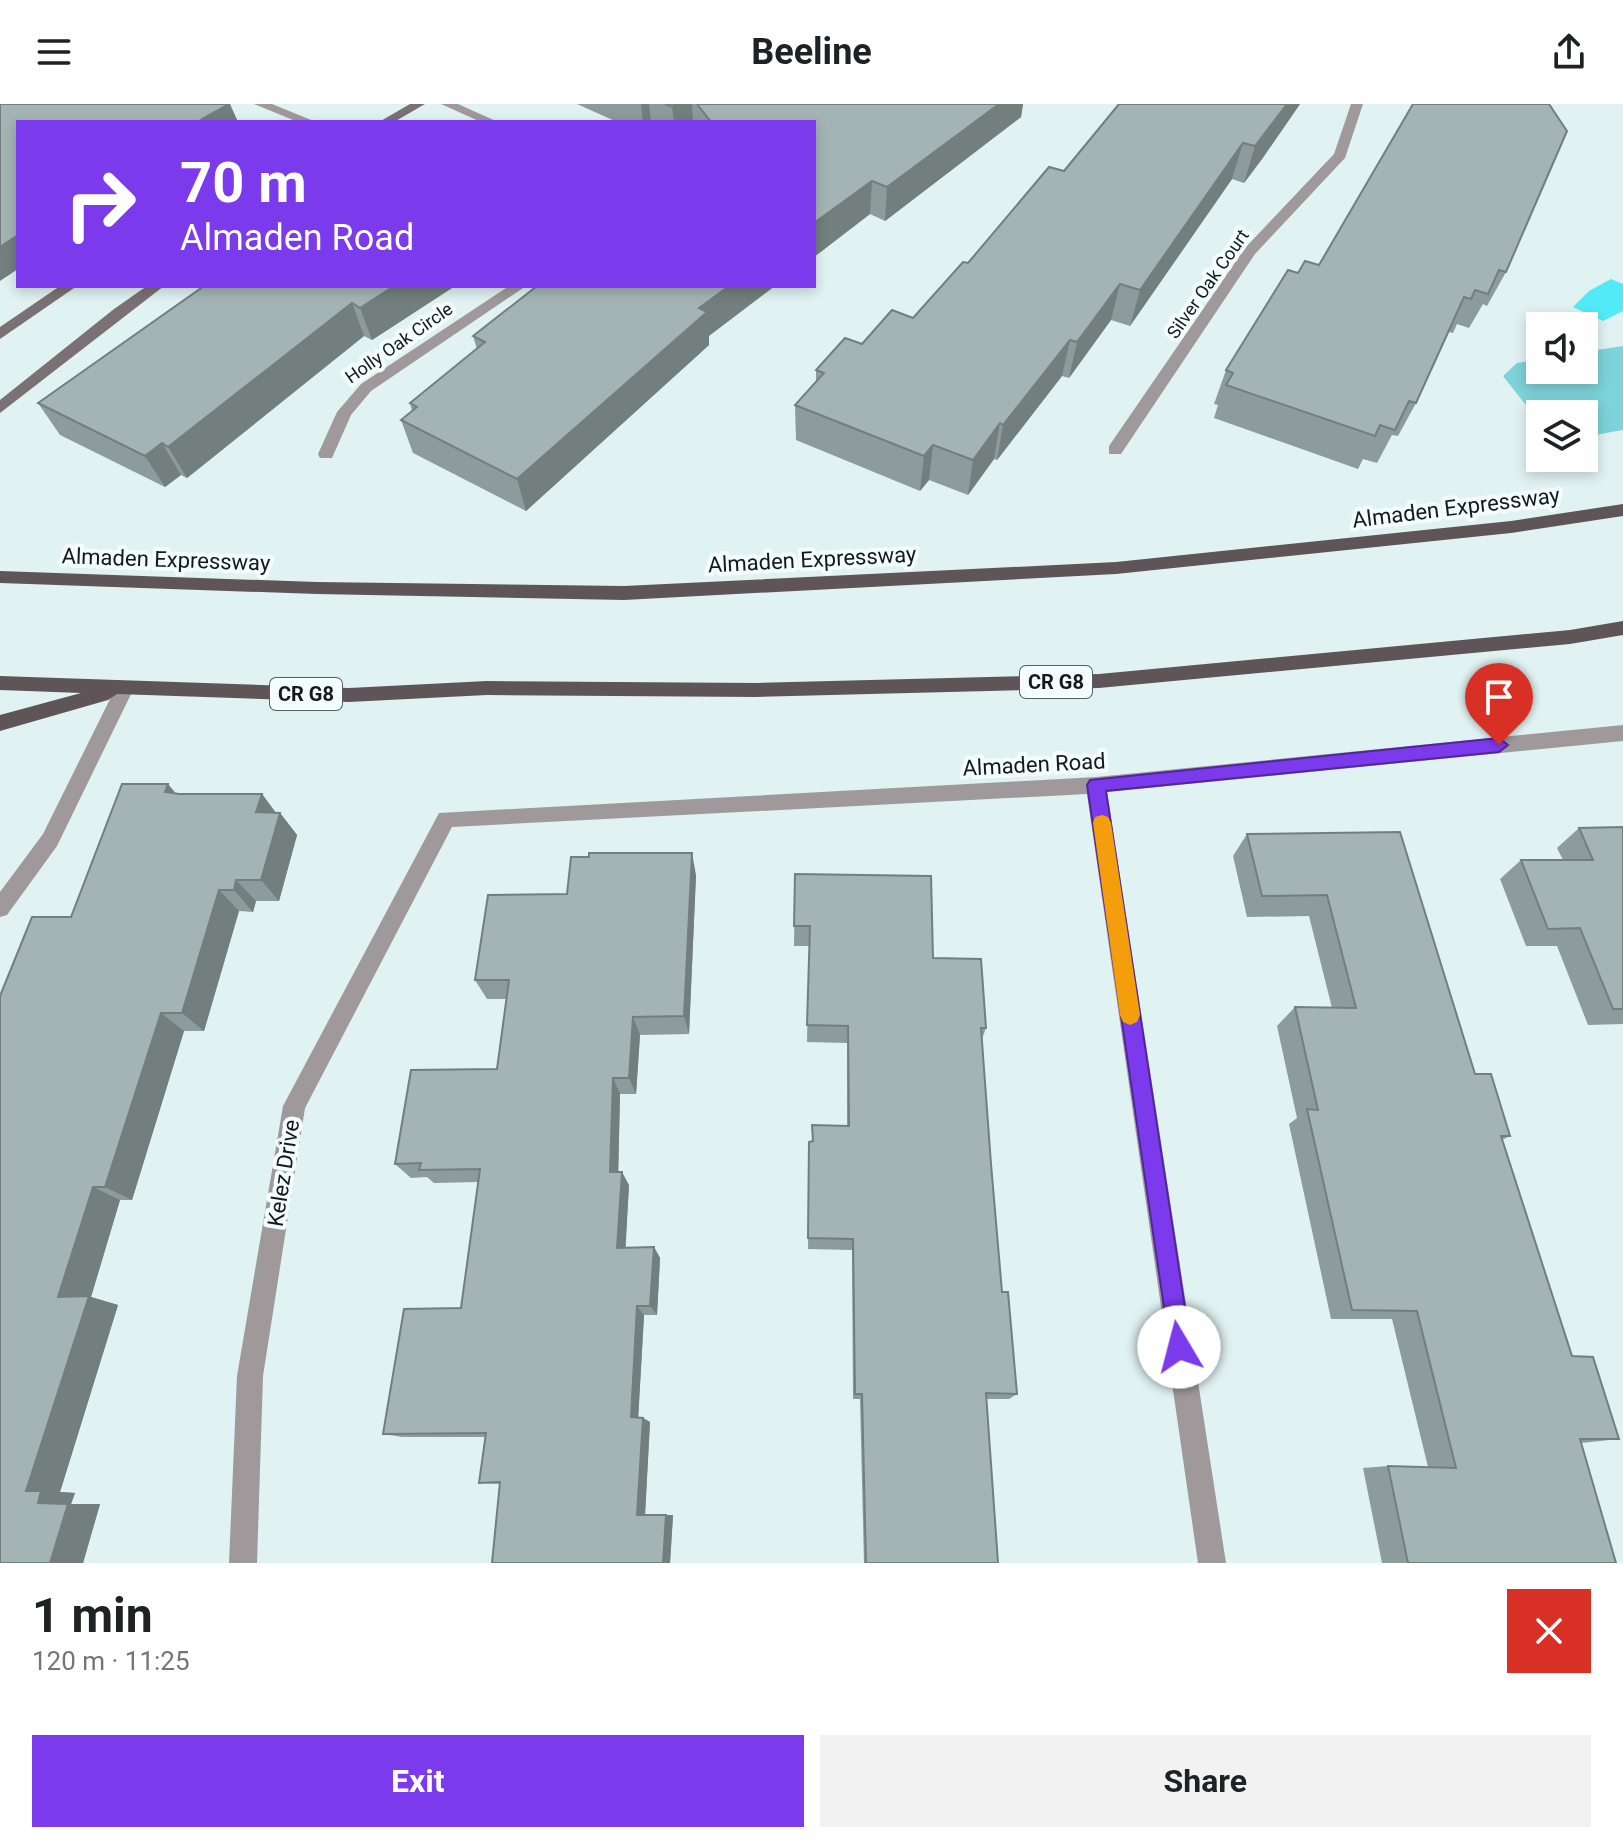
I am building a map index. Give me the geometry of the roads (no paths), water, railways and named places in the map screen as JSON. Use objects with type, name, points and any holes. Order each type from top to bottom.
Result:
[{"type":"main road","name":"Almaden Expressway","points":[[0,577],[333,588],[624,593],[1116,568],[1511,527],[1623,510]]},
{"type":"main road","name":"CR G8","points":[[0,683],[349,695],[487,688],[756,690],[1099,681],[1554,638],[1623,628]]},
{"type":"main road","points":[[0,723],[125,688]]},
{"type":"street","points":[[260,104],[304,120]]},
{"type":"street","points":[[389,120],[419,104]]},
{"type":"street","points":[[447,104],[487,120]]},
{"type":"street","name":"Silver Oak Court","points":[[1115,450],[1250,251],[1340,155],[1357,104]]},
{"type":"street","points":[[0,334],[67,288]]},
{"type":"street","points":[[0,408],[119,312],[154,288]]},
{"type":"street","name":"Holly Oak Circle","points":[[326,454],[340,417],[355,396],[376,379],[516,288]]},
{"type":"street","points":[[0,908],[50,840],[125,688]]},
{"type":"street","name":"Almaden Road","points":[[446,819],[1096,785],[1623,733]]},
{"type":"street","points":[[1096,785],[1212,1563]]},
{"type":"street","name":"Kelez Drive","points":[[243,1563],[250,1376],[294,1106],[446,819]]}]
